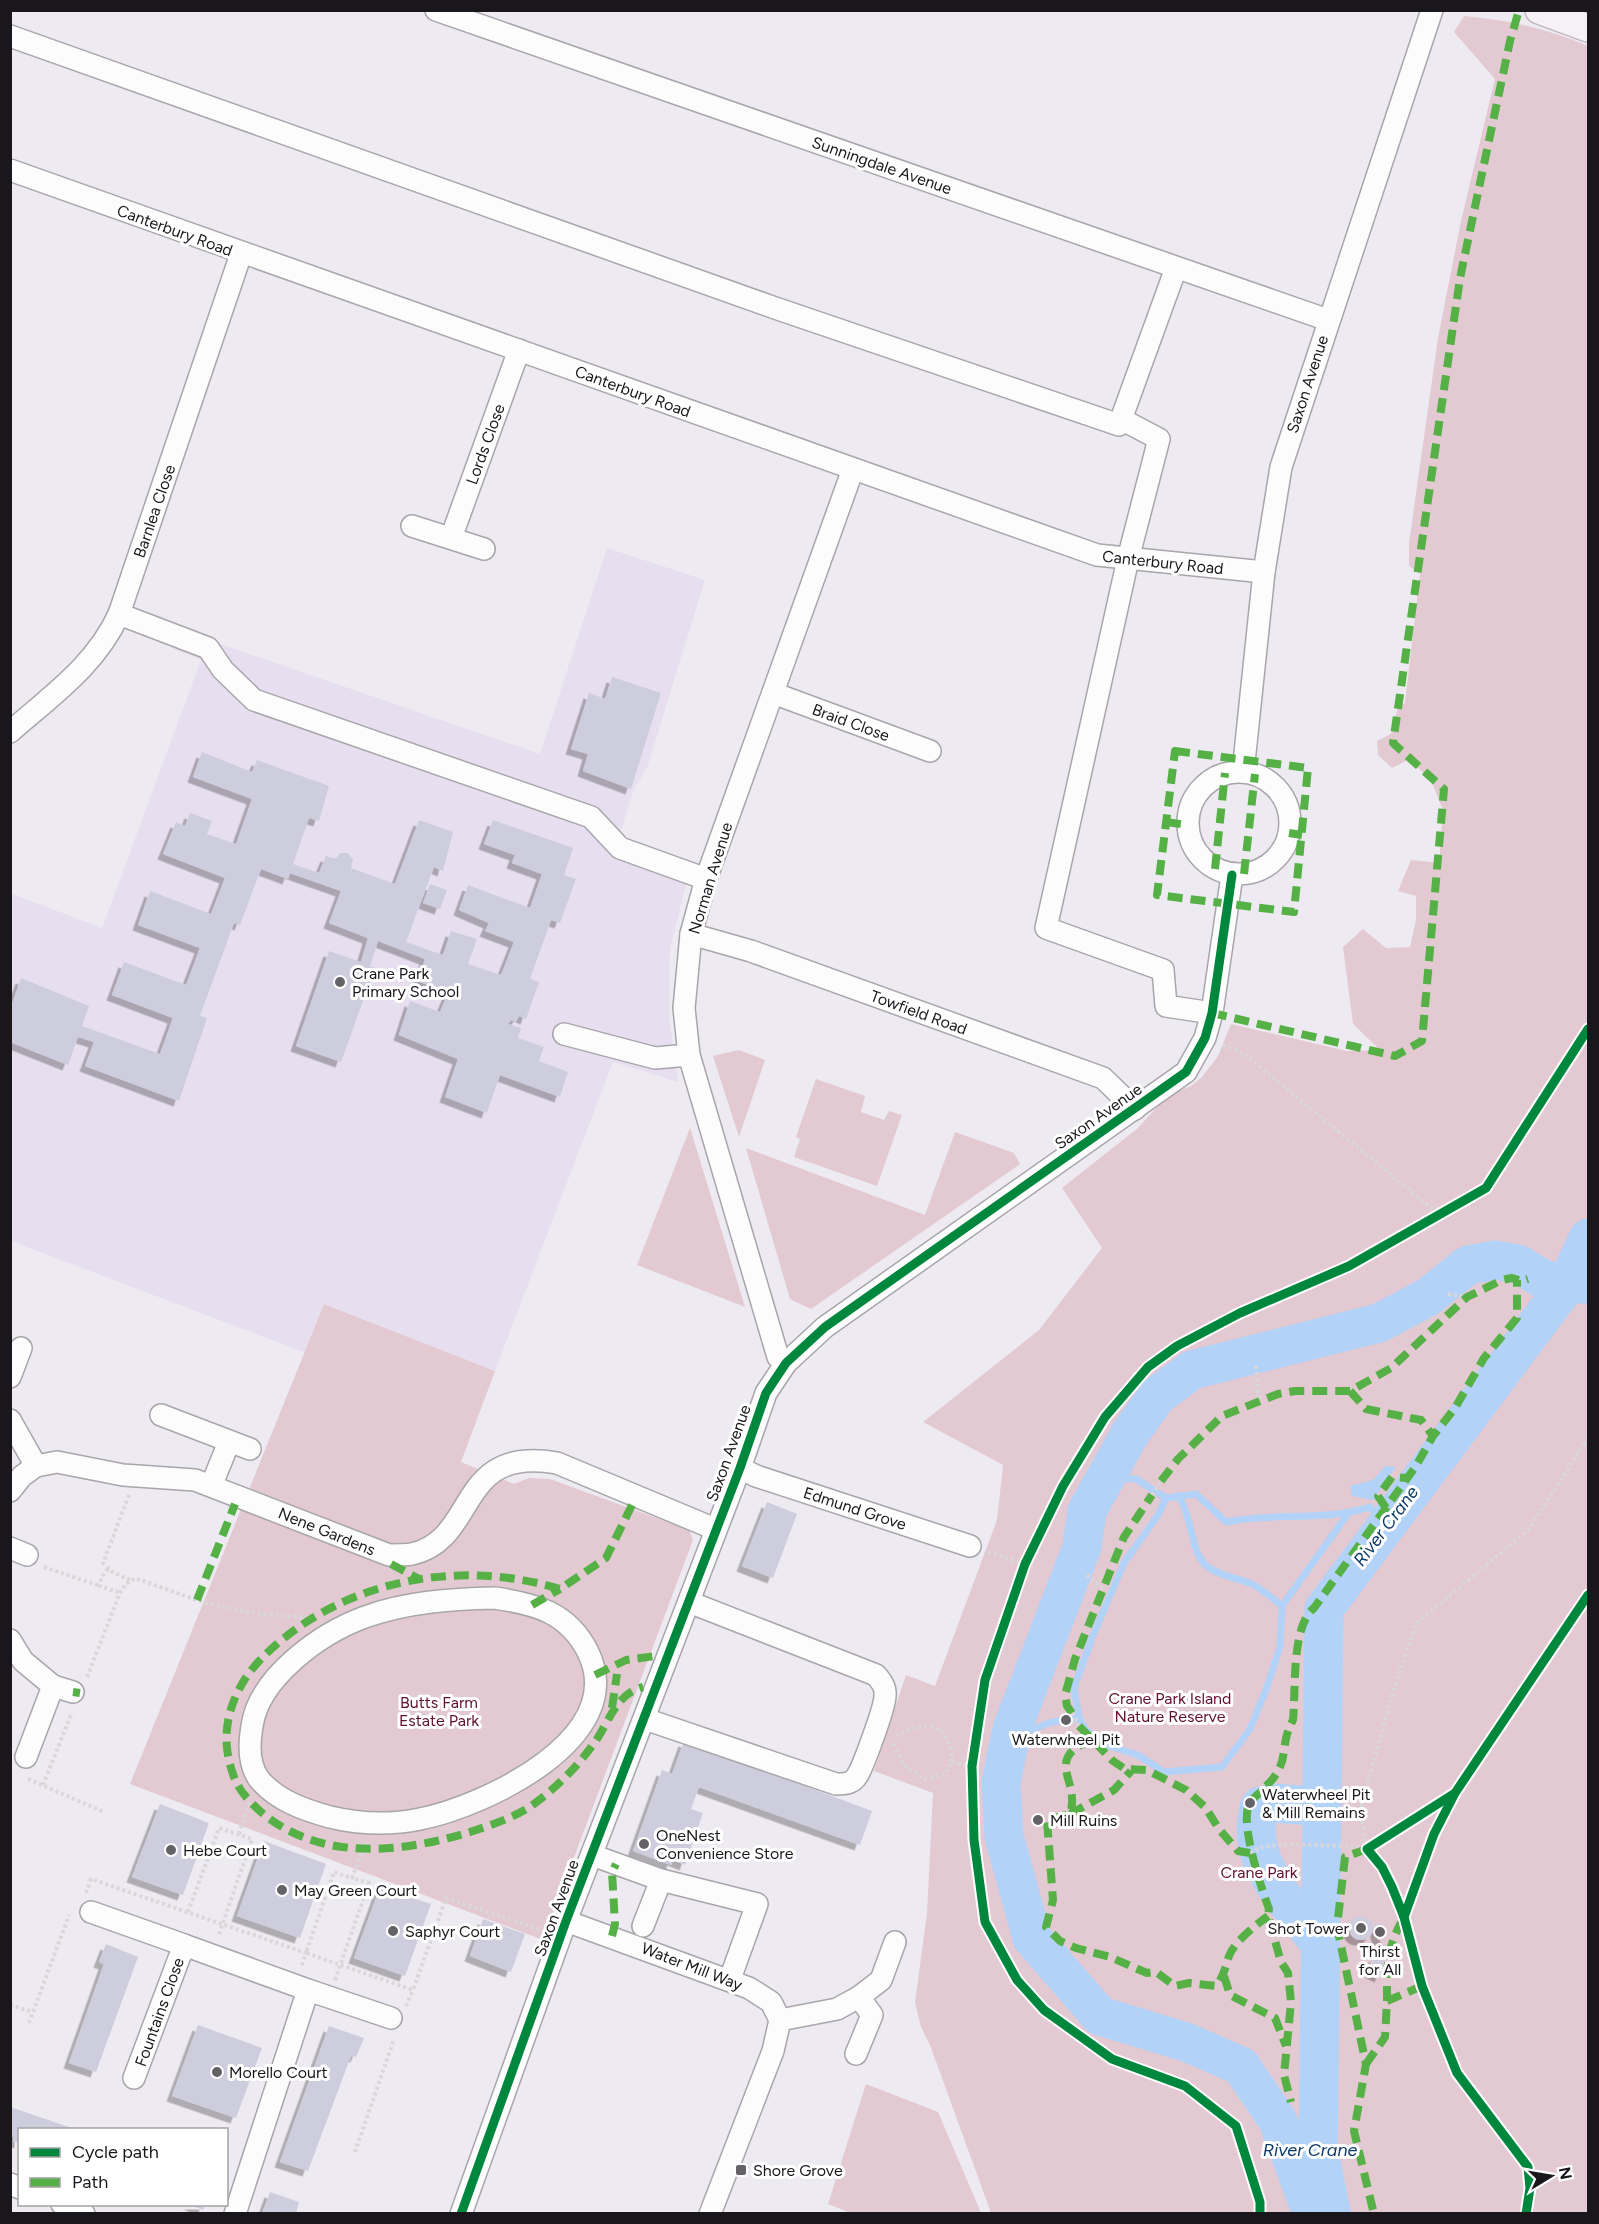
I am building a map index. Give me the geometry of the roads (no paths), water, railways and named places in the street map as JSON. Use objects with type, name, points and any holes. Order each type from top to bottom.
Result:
[{"type":"main road","points":[[1539,10],[1586,21]]},
{"type":"street","name":"Sunningdale Avenue","points":[[436,10],[1328,321]]},
{"type":"street","name":"Saxon Avenue","points":[[1243,771],[1264,572],[1281,467],[1432,10]]},
{"type":"street","points":[[10,36],[777,309],[1119,425],[1176,268]]},
{"type":"street","name":"Canterbury Road","points":[[10,170],[241,254],[1097,555],[1264,572]]},
{"type":"street","name":"Barnlea Close","points":[[10,732],[88,663],[109,637],[119,614],[241,254]]},
{"type":"street","name":"Lords Close","points":[[451,538],[519,350]]},
{"type":"street","points":[[1121,419],[1160,439],[1128,559],[1046,928],[1163,969],[1166,1006],[1212,1013]]},
{"type":"street","name":"Norman Avenue","points":[[786,1363],[778,1357],[689,1055],[684,1008],[691,934],[706,879],[853,469]]},
{"type":"street","points":[[412,526],[484,549]]},
{"type":"street","points":[[119,614],[208,648],[223,670],[254,700],[591,818],[620,848],[706,879]]},
{"type":"street","name":"Braid Close","points":[[773,693],[930,751]]},
{"type":"street","points":[[1243,771],[1259,775],[1273,784],[1284,797],[1290,812],[1291,829],[1282,852],[1264,869],[1248,874],[1232,875],[1215,870],[1201,859],[1192,844],[1187,825],[1193,801],[1209,781],[1226,773],[1243,771]]},
{"type":"street","name":"Saxon Avenue","points":[[461,2214],[564,1929],[740,1468],[766,1394],[786,1363],[825,1327],[1186,1072],[1205,1038],[1212,1013],[1232,875]]},
{"type":"street","name":"Towfield Road","points":[[691,934],[751,951],[1103,1078],[1136,1109]]},
{"type":"street","points":[[564,1034],[655,1058],[689,1055]]},
{"type":"street","points":[[161,1415],[249,1449]]},
{"type":"street","points":[[10,1420],[36,1466],[22,1476],[10,1491]]},
{"type":"street","points":[[212,1485],[229,1442]]},
{"type":"street","name":"Nene Gardens","points":[[36,1466],[57,1462],[123,1474],[195,1480],[389,1555],[414,1554],[436,1542],[453,1525],[485,1477],[507,1463],[533,1459],[557,1463],[715,1529]]},
{"type":"street","name":"Edmund Grove","points":[[740,1468],[756,1476],[970,1546]]},
{"type":"street","points":[[495,1598],[526,1603],[562,1618],[583,1642],[596,1678],[583,1720],[567,1743],[514,1785],[485,1798],[419,1819],[374,1822],[348,1821],[311,1812],[273,1793],[258,1777],[252,1764],[249,1744],[253,1720],[262,1695],[279,1675],[302,1652],[364,1618],[409,1606],[452,1599],[495,1598]]},
{"type":"street","points":[[645,1719],[836,1784],[847,1784],[856,1777],[885,1696],[884,1684],[876,1675],[689,1602]]},
{"type":"street","points":[[10,1640],[23,1661],[71,1691],[22,1766]]},
{"type":"street","points":[[592,1855],[662,1880],[758,1904],[730,1979]]},
{"type":"street","points":[[643,1926],[662,1880]]},
{"type":"street","name":"Fountains Close","points":[[86,1910],[397,2021]]},
{"type":"street","name":"Water Mill Way","points":[[564,1929],[730,1979],[771,2002],[780,2020]]},
{"type":"street","points":[[710,2214],[773,2051],[780,2020],[837,2009],[859,1997],[881,1980],[895,1942]]},
{"type":"street","name":"Fountains Close","points":[[134,2078],[184,1945]]},
{"type":"street","points":[[235,2214],[302,1988]]},
{"type":"street","points":[[856,2054],[872,2015],[859,1997]]},
{"type":"street","points":[[64,2206],[84,2214]]},
{"type":"water","points":[[1385,1466],[1396,1467],[1373,1500],[1352,1496],[1350,1486],[1373,1480]]},
{"type":"water","name":"River Crane","points":[[1338,2114],[1337,2142],[1351,2213],[1296,2213],[1272,2124]]},
{"type":"waterway","name":"River Crane","points":[[1318,2170],[1324,1609],[1567,1284],[1588,1238]]},
{"type":"waterway","points":[[1312,2214],[1278,2121],[1241,2066],[1186,2042],[1100,2016],[1032,1938],[1004,1836],[1001,1783],[1012,1729],[1082,1547],[1087,1511],[1131,1432],[1158,1395],[1192,1370],[1379,1323],[1428,1297],[1468,1265],[1495,1260],[1518,1264],[1543,1279],[1567,1284],[1588,1284]]},
{"type":"waterway","points":[[1105,1478],[1136,1479],[1166,1498],[1196,1494],[1226,1522],[1316,1516],[1352,1512],[1370,1507],[1378,1516]]},
{"type":"waterway","points":[[1178,1496],[1186,1511],[1195,1547],[1202,1561],[1219,1573],[1252,1584],[1282,1606]]},
{"type":"waterway","points":[[1079,1718],[1074,1688],[1092,1638],[1124,1563],[1158,1515],[1166,1498]]},
{"type":"waterway","points":[[1011,1737],[1052,1722],[1079,1718],[1085,1729],[1103,1744],[1138,1755],[1164,1772],[1222,1767],[1250,1729],[1267,1687],[1280,1647],[1282,1606],[1347,1515]]},
{"type":"waterway","name":"River Crane","points":[[1320,1944],[1272,1880],[1263,1863],[1256,1826],[1260,1806],[1274,1803],[1322,1807]]},
{"type":"place","name":"Crane Park Primary School","points":[[340,982]]},
{"type":"place","name":"Waterwheel Pit","points":[[1066,1720]]},
{"type":"place","name":"Waterwheel Pit & Mill Remains","points":[[1250,1803]]},
{"type":"place","name":"Mill Ruins","points":[[1038,1820]]},
{"type":"place","name":"OneNest Convenience Store","points":[[644,1844]]},
{"type":"place","name":"Hebe Court","points":[[171,1850]]},
{"type":"place","name":"May Green Court","points":[[282,1890]]},
{"type":"place","name":"Shot Tower","points":[[1361,1928]]},
{"type":"place","name":"Saphyr Court","points":[[393,1931]]},
{"type":"place","name":"Thirst for All","points":[[1380,1932]]},
{"type":"place","name":"Morello Court","points":[[217,2072]]},
{"type":"place","name":"Shore Grove","points":[[741,2170]]},
{"type":"park label","name":"Crane Park Island Nature Reserve","points":[[1170,1707]]},
{"type":"park label","name":"Butts Farm Estate Park","points":[[439,1711]]},
{"type":"park label","name":"Crane Park","points":[[1259,1872]]}]
